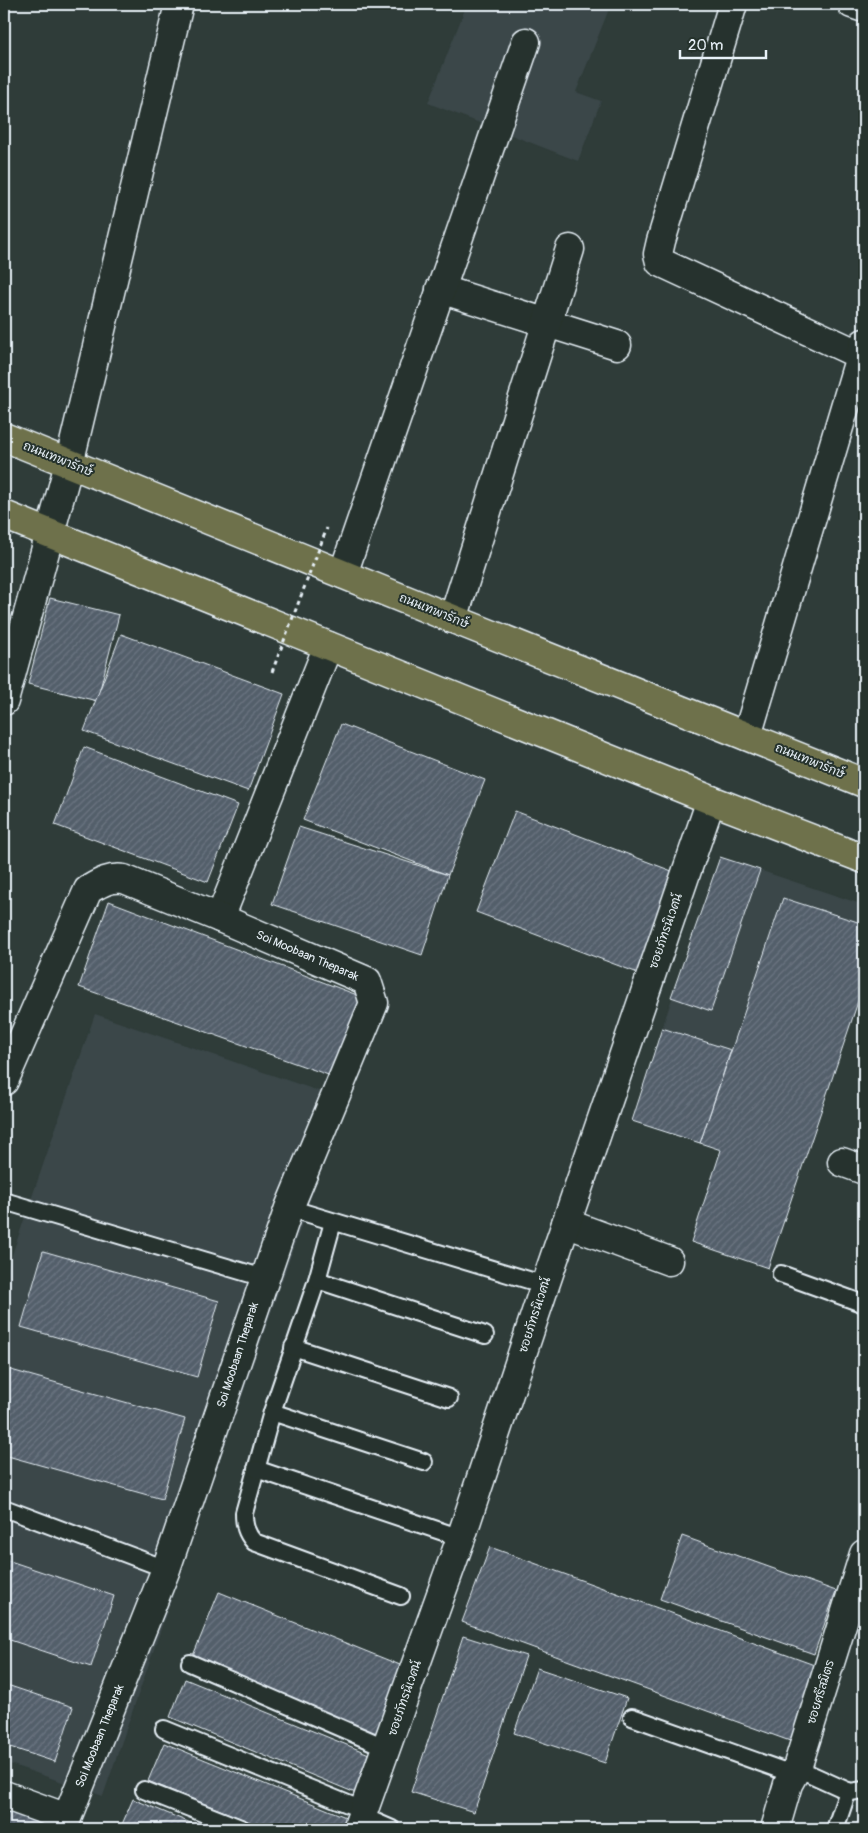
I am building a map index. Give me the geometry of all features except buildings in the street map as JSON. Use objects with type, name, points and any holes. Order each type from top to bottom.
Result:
[{"type":"main road","name":"ถนนเทพารักษ์","points":[[4,437],[864,783]]},
{"type":"main road","points":[[4,515],[711,800],[864,859]]},
{"type":"street","points":[[4,701],[69,464],[179,4]]},
{"type":"street","points":[[732,4],[661,241],[658,254],[660,262],[862,349],[747,736]]},
{"type":"street","points":[[852,4],[864,8]]},
{"type":"street","points":[[343,574],[526,42]]},
{"type":"street","points":[[453,619],[570,249]]},
{"type":"street","points":[[440,289],[617,345]]},
{"type":"street","points":[[220,918],[328,646]]},
{"type":"street","name":"ซอยภัทรนิเวศน์","points":[[361,1819],[461,1538],[545,1284],[711,800]]},
{"type":"street","name":"Soi Moobaan Theparak","points":[[4,1081],[88,890],[103,881],[113,878],[124,879],[367,981],[374,1003],[289,1208],[166,1569],[65,1824],[4,1795]]},
{"type":"street","points":[[566,1223],[669,1261]]},
{"type":"street","name":"ซอยศรีสมิตร","points":[[774,1829],[788,1784],[796,1771],[864,1554]]},
{"type":"lane","points":[[4,1201],[264,1278]]},
{"type":"lane","points":[[289,1208],[545,1284]]},
{"type":"lane","points":[[333,1222],[317,1280],[272,1412],[244,1512],[246,1534],[254,1542],[401,1596]]},
{"type":"lane","points":[[781,1274],[864,1304]]},
{"type":"lane","points":[[317,1280],[485,1335]]},
{"type":"lane","points":[[293,1347],[449,1398]]},
{"type":"lane","points":[[272,1412],[424,1462]]},
{"type":"lane","points":[[256,1469],[461,1538]]},
{"type":"lane","points":[[4,1508],[166,1569]]},
{"type":"lane","points":[[190,1663],[387,1748]]},
{"type":"lane","points":[[632,1717],[796,1771],[850,1792],[864,1790]]},
{"type":"lane","points":[[164,1730],[361,1819],[392,1829]]},
{"type":"lane","points":[[144,1790],[243,1829]]},
{"type":"lane","points":[[835,1829],[848,1791]]},
{"type":"path","points":[[272,672],[327,528]]},
{"type":"shaded area","points":[[467,4],[611,4],[576,92],[601,101],[578,161],[428,103]]},
{"type":"shaded area","points":[[720,857],[864,905],[864,984],[768,1268],[691,1242],[721,1150],[700,1143],[731,1050],[662,1028]]},
{"type":"shaded area","points":[[95,1014],[345,1100],[103,1796],[4,1762],[4,1278]]}]
